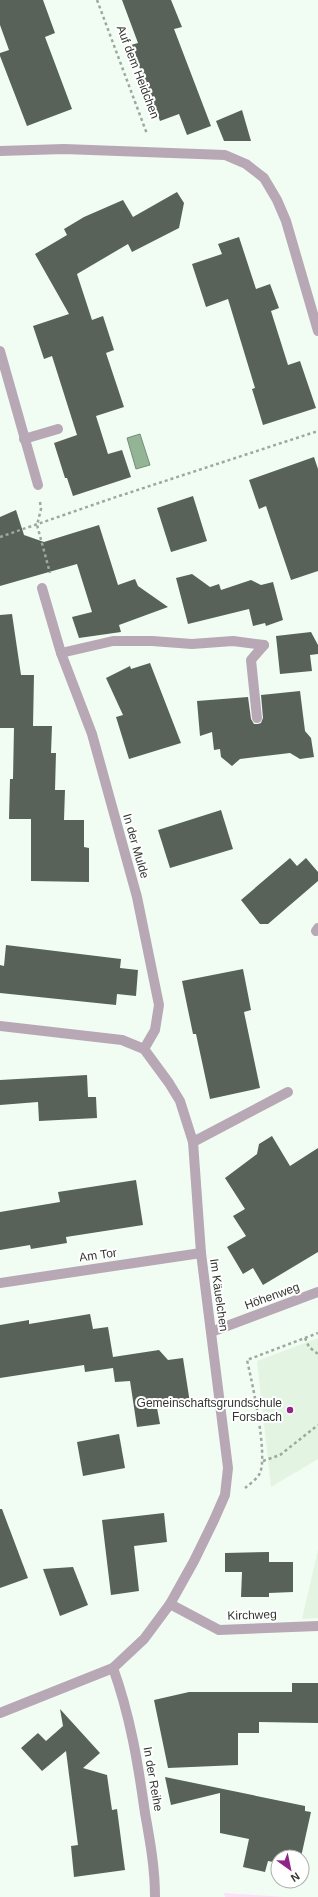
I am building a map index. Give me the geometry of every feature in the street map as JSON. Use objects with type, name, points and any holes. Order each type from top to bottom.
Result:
[{"type":"street","points":[[0,150],[64,149],[225,156],[246,164],[264,178],[277,200],[286,221],[318,331]]},
{"type":"street","points":[[0,351],[38,485]]},
{"type":"street","points":[[24,439],[58,429]]},
{"type":"street","name":"In der Mulde","points":[[42,588],[61,653],[92,734],[137,897],[159,1005],[155,1030],[144,1049]]},
{"type":"street","points":[[61,653],[113,641],[152,641],[192,644],[233,641],[264,645],[251,660],[257,718]]},
{"type":"street","points":[[0,1026],[122,1040],[144,1049]]},
{"type":"street","name":"Im Käuelchen","points":[[113,1668],[144,1639],[170,1604],[194,1561],[225,1495],[228,1468],[201,1253],[193,1142],[180,1101],[169,1082],[144,1049]]},
{"type":"street","points":[[193,1142],[288,1092]]},
{"type":"street","name":"Am Tor","points":[[0,1282],[201,1253]]},
{"type":"street","name":"Höhenweg","points":[[211,1332],[318,1292]]},
{"type":"street","name":"Kirchweg","points":[[170,1604],[219,1630],[318,1626]]},
{"type":"street","points":[[0,1713],[113,1668]]},
{"type":"street","name":"In der Reihe","points":[[113,1668],[125,1701],[139,1771],[155,1875],[155,1897]]},
{"type":"path","name":"Auf dem Heidchen","points":[[97,0],[154,154]]},
{"type":"path","points":[[0,537],[37,526],[113,498],[318,431]]},
{"type":"path","points":[[38,485],[41,509],[37,526],[50,572],[42,588]]},
{"type":"path","points":[[225,1495],[239,1493],[249,1485],[260,1474],[263,1461],[256,1396],[247,1360],[318,1333]]},
{"type":"path","points":[[305,1338],[309,1347],[318,1354]]},
{"type":"path","points":[[263,1461],[280,1455],[318,1424]]},
{"type":"shaded area","points":[[140,434],[150,465],[136,469],[127,438]]},
{"type":"shaded area","name":"Gemeinschaftsgrundschule Forsbach","points":[[318,1338],[318,1459],[271,1487],[257,1361]]},
{"type":"shaded area","points":[[318,1550],[318,1618],[302,1619]]},
{"type":"shaded area","points":[[224,1893],[285,1897],[225,1897]]},
{"type":"building","points":[[0,0],[43,0],[55,33],[45,37],[72,109],[27,126],[0,56],[0,53],[9,50],[0,25]]},
{"type":"building","points":[[122,0],[171,0],[182,27],[174,29],[211,126],[187,135],[179,114],[160,121],[131,45],[138,43]]},
{"type":"building","points":[[242,110],[251,141],[224,141],[216,121]]},
{"type":"building","points":[[177,192],[184,203],[179,228],[132,252],[128,244],[77,274],[92,320],[103,316],[114,350],[106,353],[124,407],[96,416],[108,454],[122,450],[131,477],[73,496],[67,478],[65,478],[54,443],[77,435],[52,356],[44,359],[33,326],[69,314],[35,254],[67,235],[64,229],[84,217],[123,200],[133,217]]},
{"type":"building","points":[[239,237],[256,289],[270,284],[279,308],[271,311],[288,365],[300,361],[316,408],[263,425],[252,389],[255,388],[228,299],[206,307],[192,264],[222,254],[218,244]]},
{"type":"building","points":[[314,457],[318,469],[318,571],[291,580],[266,506],[259,509],[249,480]]},
{"type":"building","points":[[193,496],[207,541],[171,552],[157,508]]},
{"type":"building","points":[[16,510],[24,535],[44,542],[99,525],[118,585],[135,579],[138,586],[168,607],[119,625],[121,632],[79,638],[72,617],[92,612],[77,564],[0,586],[0,517]]},
{"type":"building","points":[[192,574],[210,587],[219,584],[221,590],[251,580],[261,585],[273,582],[283,620],[266,626],[265,623],[253,626],[249,609],[188,624],[176,578]]},
{"type":"building","points":[[12,614],[21,675],[34,675],[33,726],[52,726],[51,753],[56,753],[55,790],[65,790],[64,820],[84,820],[84,847],[89,848],[89,882],[31,881],[31,819],[9,819],[10,779],[13,779],[14,728],[0,728],[0,615]]},
{"type":"building","points":[[311,632],[318,645],[318,654],[310,655],[312,671],[280,674],[276,636]]},
{"type":"building","points":[[150,663],[181,743],[129,759],[116,717],[123,715],[106,678],[130,666],[131,669]]},
{"type":"building","points":[[300,691],[305,731],[311,738],[314,757],[300,759],[290,753],[240,759],[232,766],[221,757],[220,749],[214,750],[212,732],[200,736],[197,701],[248,697],[251,719],[254,724],[258,724],[261,723],[263,718],[261,695]]},
{"type":"building","points":[[221,810],[233,849],[170,868],[158,830]]},
{"type":"building","points":[[290,858],[297,866],[306,858],[318,872],[318,881],[268,924],[260,924],[241,900]]},
{"type":"building","points":[[6,945],[121,959],[120,968],[138,970],[136,996],[117,994],[116,1005],[0,993],[0,965],[4,966]]},
{"type":"building","points":[[243,969],[251,1010],[244,1012],[260,1088],[210,1099],[196,1034],[193,1034],[182,981]]},
{"type":"building","points":[[87,1075],[88,1097],[96,1097],[97,1118],[39,1121],[38,1102],[0,1105],[0,1080]]},
{"type":"building","points":[[272,1136],[290,1166],[318,1148],[318,1252],[263,1285],[253,1268],[243,1274],[227,1247],[246,1236],[233,1216],[245,1209],[225,1178],[257,1154],[259,1144]]},
{"type":"building","points":[[136,1180],[143,1225],[66,1237],[67,1243],[31,1249],[30,1245],[0,1250],[0,1212],[60,1202],[58,1192]]},
{"type":"building","points":[[90,1314],[93,1329],[108,1327],[113,1357],[159,1350],[168,1360],[183,1358],[190,1403],[157,1408],[160,1424],[137,1427],[130,1381],[115,1382],[113,1368],[85,1372],[84,1365],[0,1378],[0,1325],[29,1320],[29,1324]]},
{"type":"building","points":[[119,1434],[125,1468],[83,1476],[77,1442]]},
{"type":"building","points":[[0,1509],[2,1509],[28,1578],[0,1588]]},
{"type":"building","points":[[164,1513],[167,1542],[134,1546],[139,1591],[111,1595],[102,1520]]},
{"type":"building","points":[[269,1552],[269,1562],[293,1562],[293,1592],[269,1593],[269,1597],[241,1597],[242,1572],[225,1572],[225,1553]]},
{"type":"building","points":[[73,1567],[88,1605],[60,1616],[43,1569]]},
{"type":"building","points":[[292,1683],[318,1683],[318,1723],[259,1722],[259,1733],[238,1733],[238,1765],[168,1768],[154,1700],[189,1692],[292,1692]]},
{"type":"building","points":[[60,1709],[100,1753],[83,1768],[107,1775],[112,1810],[117,1809],[125,1870],[74,1877],[71,1846],[78,1845],[66,1751],[42,1771],[21,1748],[38,1733],[46,1741],[63,1726]]},
{"type":"building","points":[[165,1777],[305,1806],[305,1811],[311,1812],[303,1849],[270,1849],[270,1861],[268,1861],[265,1872],[243,1867],[249,1839],[220,1833],[220,1793],[171,1805]]},
{"type":"place","name":"Gemeinschaftsgrundschule Forsbach","points":[[290,1410]]}]
